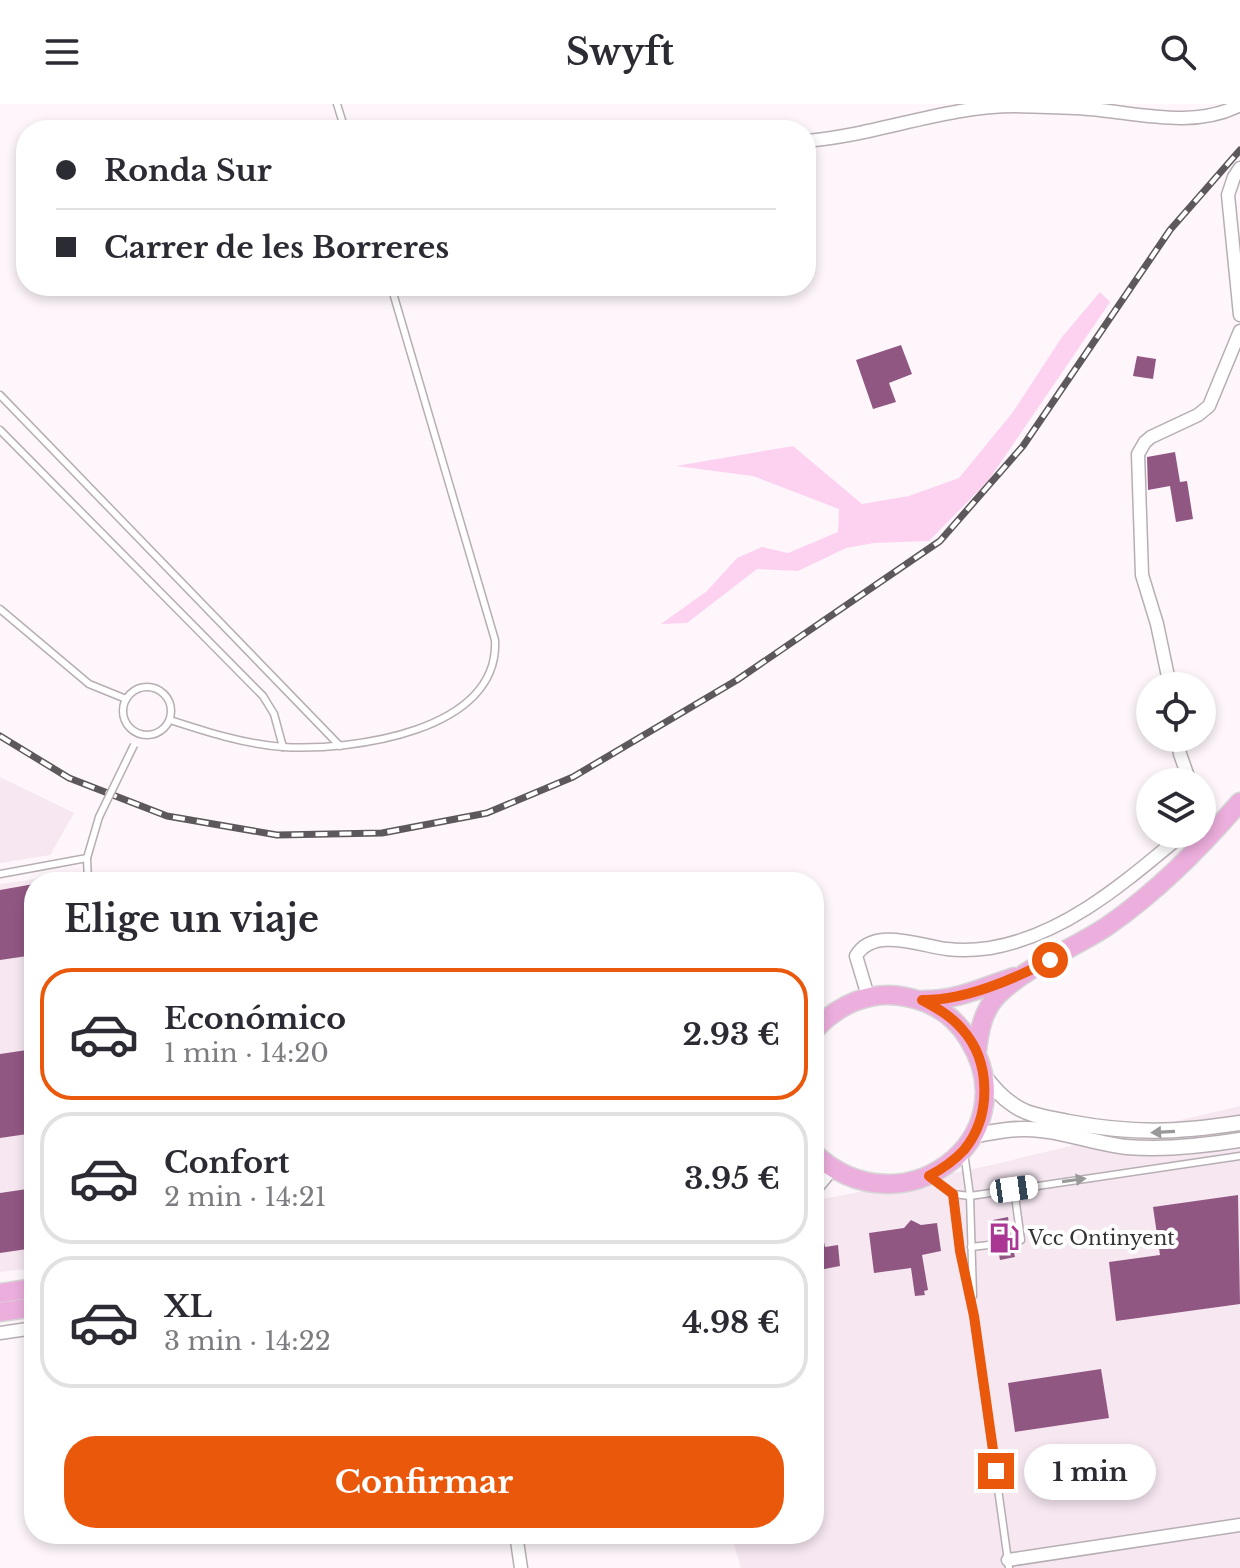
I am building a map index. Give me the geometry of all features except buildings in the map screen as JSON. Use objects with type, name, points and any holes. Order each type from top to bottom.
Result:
[{"type":"main road","points":[[977,1051],[987,1008],[996,996],[1024,974],[1131,909],[1187,860],[1240,802]]},
{"type":"main road","points":[[824,1020],[845,1005],[868,996],[895,994],[941,1001],[1024,974]]},
{"type":"main road","points":[[824,1161],[867,1183],[905,1184],[948,1165],[969,1142],[983,1106],[984,1076],[977,1051],[963,1029],[944,1012],[922,1000]]},
{"type":"main road","points":[[0,1293],[24,1289]]},
{"type":"main road","points":[[0,1312],[24,1308]]},
{"type":"street","points":[[816,140],[953,111],[1008,105],[1175,117],[1203,116],[1240,105]]},
{"type":"street","points":[[1240,168],[1228,195],[1240,315]]},
{"type":"street","points":[[1167,672],[1142,575],[1138,454],[1151,437],[1198,415],[1209,406],[1240,331]]},
{"type":"street","points":[[868,996],[856,956],[869,944],[893,940],[978,950],[1018,940],[1100,900],[1165,848]]},
{"type":"street","points":[[984,1076],[1001,1097],[1017,1108],[1039,1116],[1077,1123],[1122,1131],[1155,1132],[1240,1123]]},
{"type":"street","points":[[969,1142],[1006,1129],[1043,1130],[1107,1144],[1143,1147],[1205,1145],[1240,1140]]},
{"type":"street","points":[[824,1179],[833,1168]]},
{"type":"street","points":[[0,1333],[24,1329]]},
{"type":"street","points":[[1009,1564],[1240,1525]]},
{"type":"street","points":[[517,1544],[521,1568]]},
{"type":"lane","points":[[170,720],[226,738],[283,747],[340,746],[384,740],[444,716],[479,691],[488,678],[496,653],[495,640],[394,296]]},
{"type":"lane","points":[[0,395],[340,746]]},
{"type":"lane","points":[[0,430],[263,696],[274,714],[283,747]]},
{"type":"lane","points":[[0,609],[89,684],[126,699]]},
{"type":"lane","points":[[146,686],[161,691],[171,704],[170,720],[161,732],[138,734],[123,715],[126,699],[146,686]]},
{"type":"lane","points":[[88,872],[87,858],[99,817],[138,734]]},
{"type":"lane","points":[[0,874],[87,858]]},
{"type":"lane","points":[[969,1142],[974,1316]]},
{"type":"lane","points":[[929,1176],[953,1194],[970,1196],[1240,1156]]},
{"type":"lane","points":[[1012,1242],[1021,1240],[1014,1189]]},
{"type":"lane","points":[[953,1194],[960,1251],[974,1316],[1009,1564]]},
{"type":"lane","points":[[971,1247],[997,1244]]},
{"type":"shaded area","points":[[1100,292],[1110,302],[988,481],[929,541],[874,543],[846,548],[798,571],[757,569],[687,623],[661,624],[707,591],[737,558],[762,547],[788,553],[838,532],[839,509],[753,476],[676,466],[793,446],[862,504],[909,496],[959,478],[1013,412],[1062,337]]},
{"type":"shaded area","points":[[0,777],[74,813],[50,855],[0,863]]},
{"type":"shaded area","points":[[24,881],[24,1269],[0,1272],[0,884]]},
{"type":"shaded area","points":[[1240,1106],[1240,1568],[741,1568],[734,1544],[824,1544],[824,1199],[987,1166]]},
{"type":"railway","points":[[0,736],[69,778],[167,816],[277,835],[382,833],[487,813],[573,777],[737,680],[940,541],[1023,446],[1170,230],[1240,150]]},
{"type":"place","name":"Vcc Ontinyent","points":[[1004,1238]]},
{"type":"route","points":[[996,1471],[953,1194],[929,1176],[948,1165],[973,1136],[983,1106],[984,1076],[977,1051],[963,1029],[944,1012],[922,1000],[941,1001],[964,996],[1024,974],[1050,960]]}]
